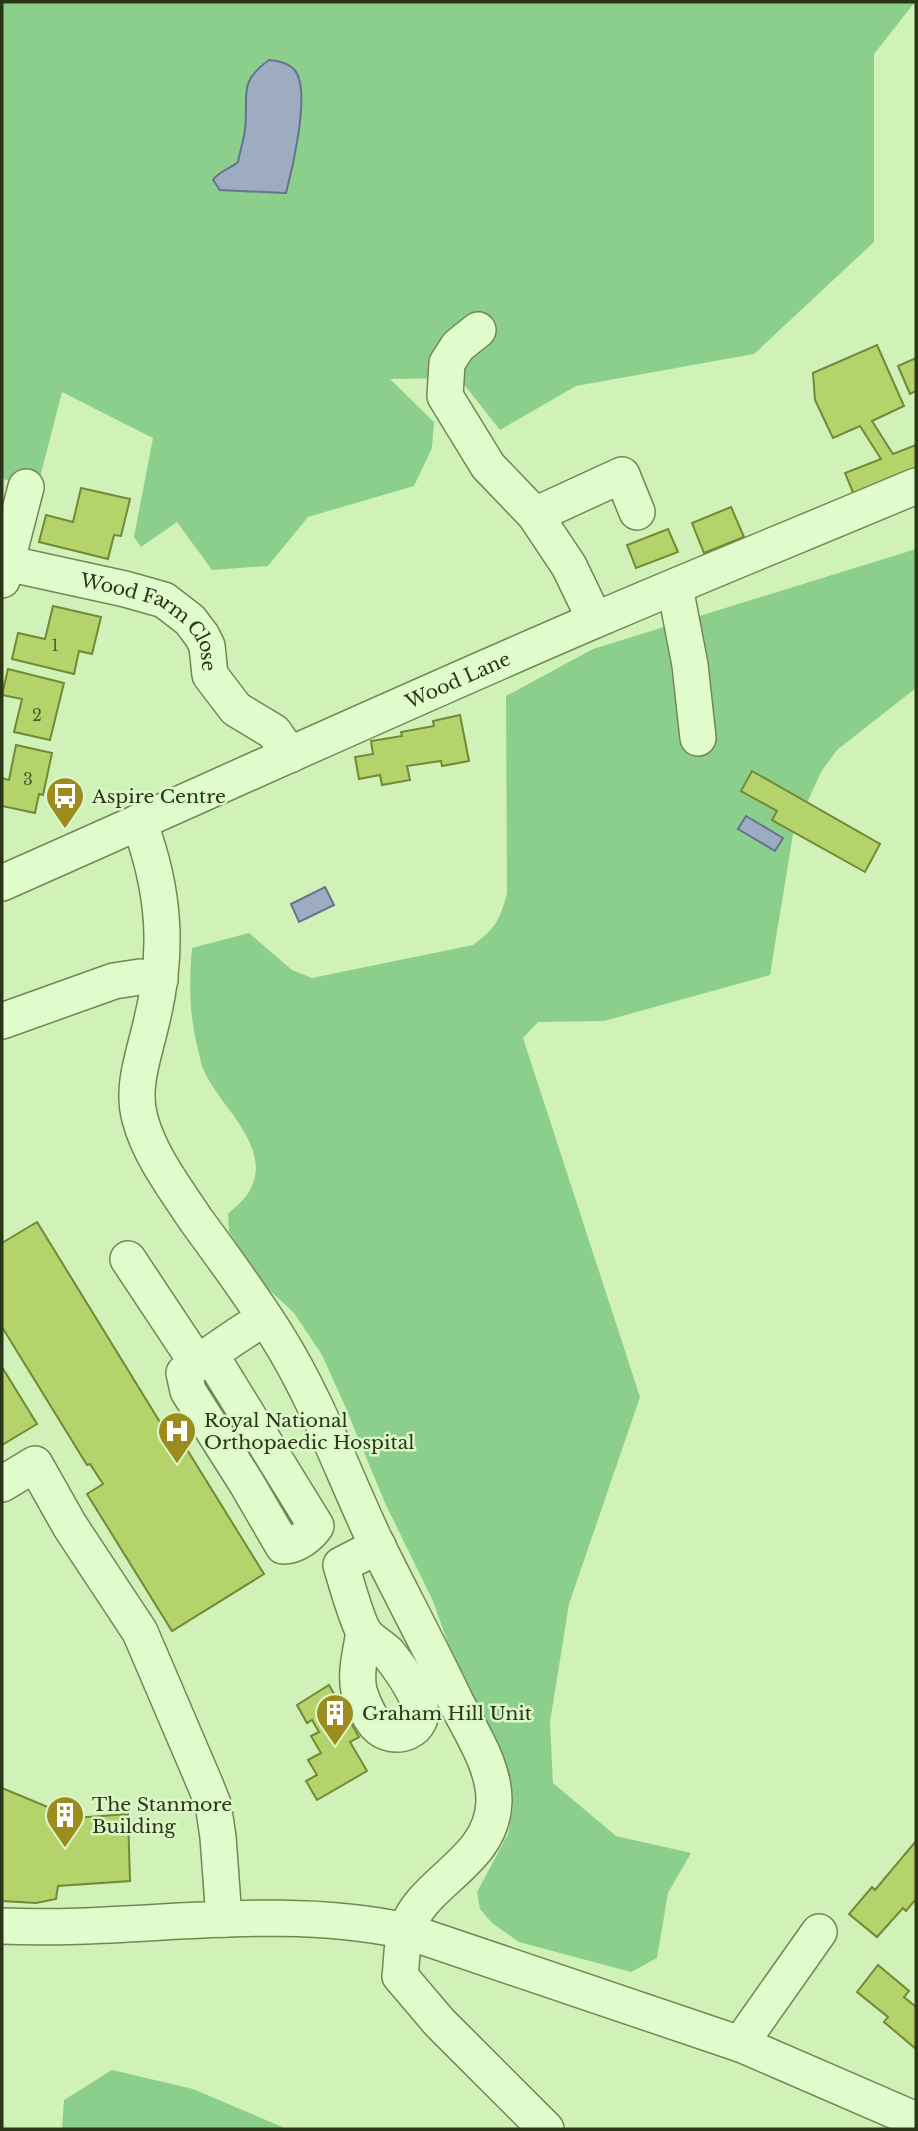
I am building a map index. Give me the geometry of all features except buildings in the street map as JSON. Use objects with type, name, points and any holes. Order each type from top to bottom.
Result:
[{"type":"street","points":[[478,330],[458,346],[447,363],[445,396],[488,466],[535,515],[569,566],[595,620]]},
{"type":"street","points":[[535,515],[622,475],[637,512]]},
{"type":"street","name":"Wood Lane","points":[[2,883],[206,790],[595,620],[916,486]]},
{"type":"street","name":"Wood Farm Close","points":[[26,487],[4,571],[125,589],[164,600],[190,620],[202,636],[210,675],[236,709],[274,732],[290,755]]},
{"type":"street","points":[[675,587],[690,665],[698,738]]},
{"type":"street","points":[[139,822],[159,891],[163,922],[160,980],[141,1059],[138,1096],[139,1115],[146,1138],[161,1167],[289,1357],[321,1419],[378,1546],[484,1759],[493,1786],[493,1815],[484,1837],[455,1872],[417,1910],[406,1931],[400,1976],[440,2022],[545,2129]]},
{"type":"street","points":[[2,1021],[114,981],[140,977],[160,980]]},
{"type":"street","points":[[128,1259],[197,1364],[309,1511],[316,1525],[311,1534],[289,1546],[283,1546],[188,1391],[197,1364],[265,1318]]},
{"type":"street","points":[[2,1485],[35,1464],[70,1526],[140,1632],[213,1804],[224,1919]]},
{"type":"street","points":[[364,1632],[341,1566],[378,1546]]},
{"type":"street","points":[[2,1926],[298,1918],[340,1920],[406,1931],[740,2044],[916,2120]]},
{"type":"street","points":[[740,2044],[819,1932]]},
{"type":"green space","points":[[2,2],[915,2],[874,54],[874,242],[754,354],[576,386],[500,430],[459,378],[390,379],[434,422],[432,448],[414,486],[308,517],[268,566],[212,570],[177,522],[141,547],[134,537],[153,438],[62,392],[38,485],[2,479]]},
{"type":"green space","points":[[916,549],[916,688],[837,750],[821,772],[793,834],[770,975],[604,1021],[538,1022],[523,1038],[640,1397],[569,1604],[550,1722],[553,1783],[616,1836],[691,1853],[668,1893],[657,1958],[631,1972],[519,1942],[492,1923],[480,1909],[477,1892],[508,1834],[513,1808],[509,1787],[467,1697],[433,1601],[385,1503],[322,1355],[294,1313],[264,1285],[229,1232],[228,1214],[247,1195],[255,1178],[255,1162],[244,1131],[212,1086],[202,1066],[191,1011],[192,948],[249,933],[292,970],[312,978],[473,945],[496,923],[507,893],[506,696],[593,649]]},
{"type":"green space","points":[[112,2070],[193,2089],[287,2129],[62,2129],[64,2100]]},
{"type":"water","points":[[269,60],[283,63],[295,70],[301,90],[298,136],[286,193],[220,190],[213,180],[238,162],[244,133],[248,83]]},
{"type":"water","points":[[746,816],[783,838],[775,851],[738,829]]},
{"type":"water","points":[[325,887],[334,905],[299,922],[291,904]]},
{"type":"place","name":"Aspire Centre","points":[[65,830]]},
{"type":"place","name":"Royal National Orthopaedic Hospital","points":[[177,1465]]},
{"type":"place","name":"Graham Hill Unit","points":[[335,1747]]},
{"type":"place","name":"The Stanmore Building","points":[[65,1849]]}]
